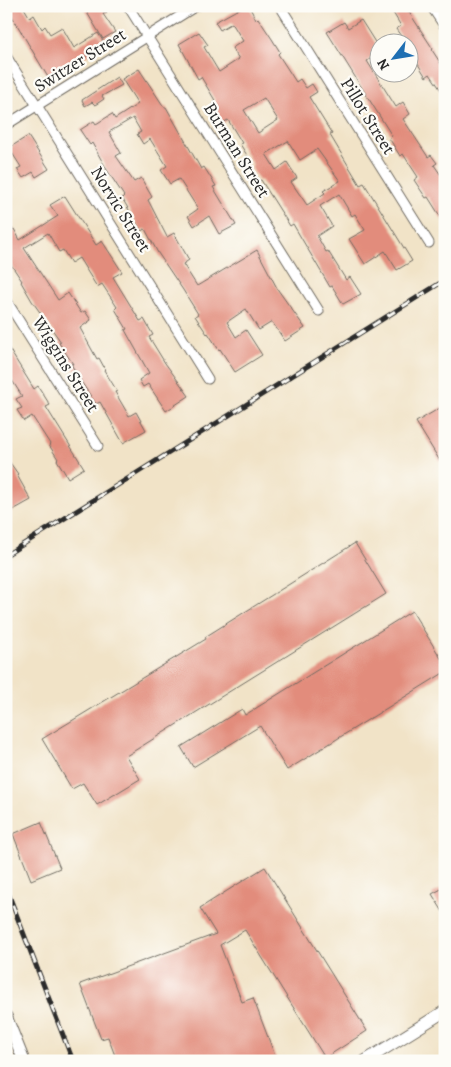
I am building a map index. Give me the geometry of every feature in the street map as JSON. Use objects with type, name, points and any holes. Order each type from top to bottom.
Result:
[{"type":"main road","points":[[365,1061],[445,1011]]},
{"type":"main road","points":[[6,1016],[24,1061]]},
{"type":"street","name":"Burman Street","points":[[128,6],[319,311]]},
{"type":"street","name":"Switzer Street","points":[[6,125],[196,6]]},
{"type":"street","name":"Pillot Street","points":[[280,6],[429,243]]},
{"type":"street","points":[[432,6],[445,27]]},
{"type":"street","name":"Norvic Street","points":[[6,56],[208,379]]},
{"type":"street","name":"Wiggins Street","points":[[6,300],[98,446]]},
{"type":"building","points":[[6,6],[23,6],[30,18],[34,15],[42,29],[45,26],[50,34],[62,27],[74,48],[98,33],[105,44],[70,68],[49,79]]},
{"type":"building","points":[[83,6],[103,6],[107,12],[103,14],[115,32],[103,39]]},
{"type":"building","points":[[244,6],[249,6],[256,20],[258,18],[272,39],[280,52],[278,54],[296,82],[300,79],[306,88],[312,84],[317,92],[309,97],[332,134],[330,135],[360,185],[364,183],[412,261],[397,270],[385,251],[365,264],[349,239],[365,230],[355,214],[352,216],[339,194],[320,206],[332,226],[317,236],[346,280],[350,277],[361,294],[343,304],[332,286],[330,287],[293,224],[290,226],[261,180],[259,181],[251,167],[253,165],[240,144],[242,143],[228,120],[219,125],[214,117],[219,113],[213,104],[216,102],[201,77],[198,79],[179,44],[199,32],[208,45],[204,47],[219,72],[239,59],[232,48],[243,41],[232,23],[220,30],[215,22]],"holes":[[[264,98],[278,120],[258,133],[244,110]],[[288,141],[300,160],[317,149],[340,181],[323,191],[325,193],[307,205],[291,182],[297,178],[287,162],[276,170],[266,154]]]},
{"type":"building","points":[[389,6],[405,6],[433,49],[445,70],[445,96],[430,74],[426,77],[418,64],[418,32],[398,32],[396,29],[401,26]]},
{"type":"building","points":[[361,20],[369,32],[368,82],[380,82],[396,107],[403,102],[410,114],[403,119],[428,157],[431,155],[437,163],[434,165],[445,181],[445,224],[428,197],[426,198],[414,180],[418,177],[403,154],[400,156],[389,138],[392,136],[327,32],[344,22],[348,28]]},
{"type":"building","points":[[139,69],[164,107],[166,107],[201,169],[204,167],[216,186],[213,187],[236,225],[219,234],[209,216],[194,226],[188,216],[198,209],[179,179],[170,184],[161,170],[167,166],[150,139],[143,144],[137,134],[141,132],[133,118],[109,132],[121,153],[116,156],[134,182],[141,178],[152,197],[148,200],[167,237],[174,233],[189,260],[183,264],[197,286],[257,250],[278,290],[305,328],[285,341],[272,322],[259,330],[246,309],[227,322],[236,337],[246,330],[262,355],[235,372],[195,316],[198,314],[158,253],[145,229],[141,231],[122,198],[124,196],[92,143],[90,145],[80,130],[94,121],[96,124],[112,114],[115,119],[138,104],[122,79]]},
{"type":"building","points":[[117,77],[122,85],[102,96],[104,99],[95,105],[92,102],[85,106],[82,100]]},
{"type":"building","points":[[28,136],[49,169],[36,177],[33,172],[23,178],[17,169],[21,167],[9,148]]},
{"type":"building","points":[[65,196],[96,245],[102,241],[122,272],[113,277],[140,321],[144,319],[153,335],[149,337],[189,396],[166,411],[148,384],[143,387],[139,380],[149,373],[125,330],[127,329],[115,309],[117,307],[102,284],[97,287],[79,258],[71,263],[63,250],[59,252],[48,233],[24,248],[58,300],[68,293],[81,313],[85,311],[91,320],[80,328],[97,359],[99,358],[129,416],[136,412],[146,430],[123,443],[100,402],[96,404],[82,383],[71,364],[73,364],[59,343],[61,342],[32,301],[22,281],[6,257],[6,234],[14,229],[20,240],[58,216],[50,205]]},
{"type":"building","points":[[6,344],[34,389],[38,386],[50,405],[46,407],[84,468],[68,478],[50,444],[32,416],[24,421],[17,410],[22,408],[16,399],[22,396],[6,371]]},
{"type":"building","points":[[445,405],[445,469],[416,422]]},
{"type":"building","points":[[6,457],[18,474],[31,500],[6,514],[6,504],[10,502],[6,495]]},
{"type":"building","points":[[355,543],[386,594],[126,756],[140,779],[97,805],[83,783],[72,789],[42,739],[206,639],[205,637]]},
{"type":"building","points":[[412,611],[445,665],[445,672],[287,770],[260,726],[193,767],[181,747],[242,709],[245,715]]},
{"type":"building","points":[[41,822],[60,868],[31,880],[13,834]]},
{"type":"building","points":[[265,867],[367,1031],[325,1058],[245,930],[220,945],[242,1002],[253,998],[277,1061],[117,1061],[108,1037],[101,1039],[80,984],[216,934],[200,908]]},
{"type":"building","points":[[445,887],[445,915],[432,894]]},
{"type":"railway","points":[[6,555],[445,280]]},
{"type":"railway","points":[[6,888],[73,1061]]}]
